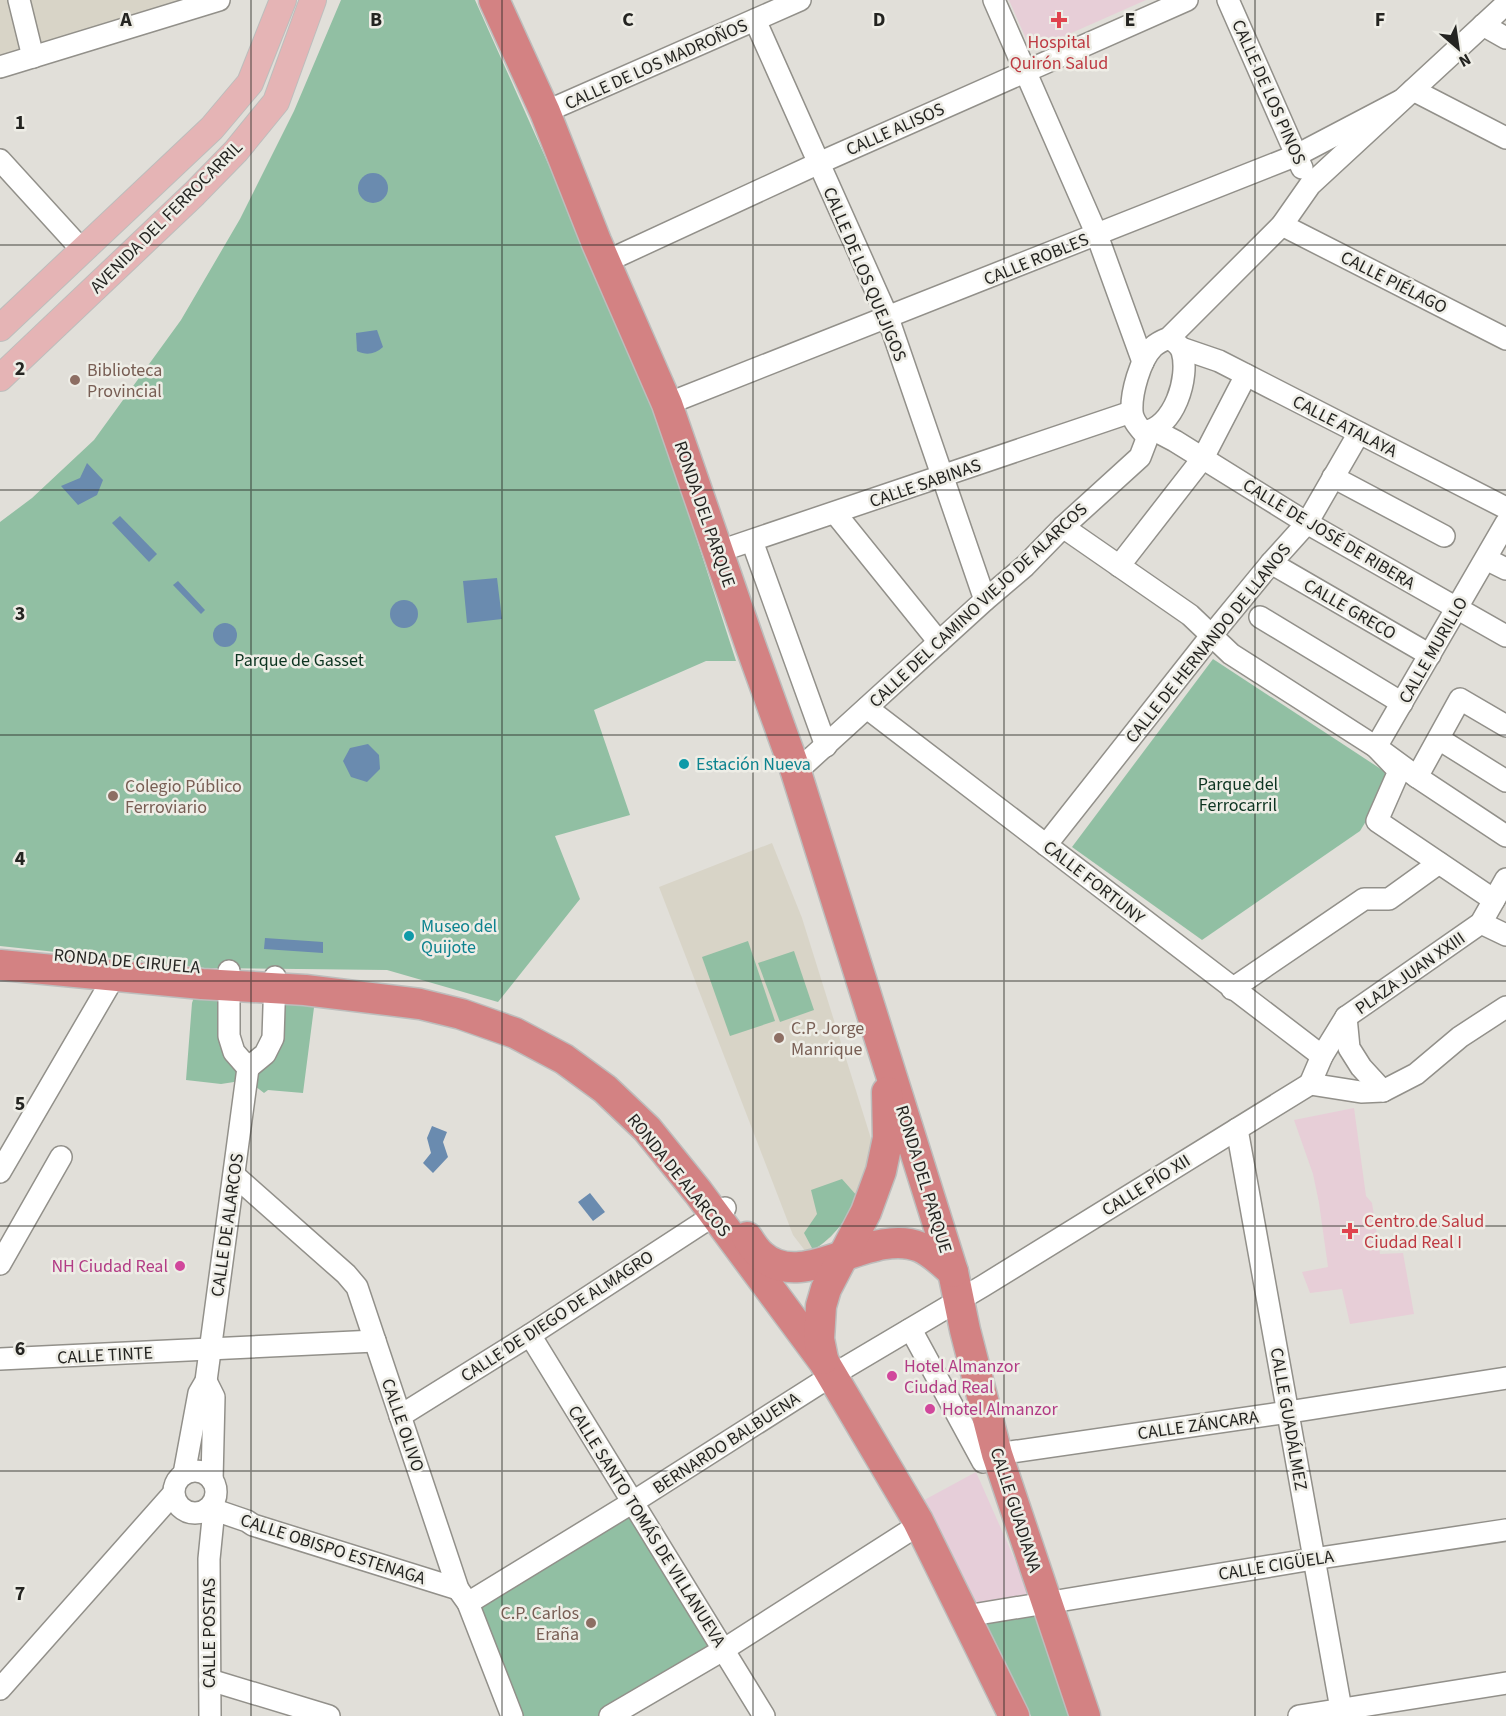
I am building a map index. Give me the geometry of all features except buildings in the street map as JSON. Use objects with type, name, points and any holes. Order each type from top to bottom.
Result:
[{"type":"highway","name":"RONDA DEL PARQUE","points":[[494,0],[545,112],[605,262],[667,404],[796,772],[881,1041],[965,1286]]},
{"type":"highway","name":"RONDA DE CIRUELA","points":[[0,951],[252,980]]},
{"type":"highway","name":"RONDA DE CIRUELA","points":[[0,965],[115,975],[252,980]]},
{"type":"highway","name":"RONDA DE ALARCOS","points":[[252,980],[434,994],[499,1014],[558,1040],[618,1082],[655,1121],[855,1413],[918,1521],[1014,1716]]},
{"type":"highway","name":"RONDA DEL PARQUE","points":[[827,1369],[819,1338],[821,1306],[826,1289],[874,1191],[881,1172],[888,1138],[887,1091],[881,1041]]},
{"type":"highway","name":"RONDA DE ALARCOS","points":[[719,1212],[760,1254]]},
{"type":"highway","name":"RONDA DEL PARQUE","points":[[760,1254],[781,1266],[806,1266],[881,1244],[902,1243],[919,1246],[933,1254],[965,1286]]},
{"type":"highway","name":"CALLE GUADIANA","points":[[965,1286],[965,1330],[997,1454],[1085,1716]]},
{"type":"main road","name":"AVENIDA DEL FERROCARRIL","points":[[0,328],[212,128],[250,84],[283,0]]},
{"type":"main road","name":"AVENIDA DEL FERROCARRIL","points":[[0,378],[194,194],[236,150],[276,102],[313,0]]},
{"type":"street","points":[[19,0],[33,57]]},
{"type":"street","points":[[4,68],[219,0]]},
{"type":"street","name":"CALLE DE LOS MADROÑOS","points":[[545,112],[800,0]]},
{"type":"street","points":[[994,0],[1097,235],[1143,362]]},
{"type":"street","name":"CALLE ALISOS","points":[[605,262],[819,163],[1187,0]]},
{"type":"street","name":"CALLE DE LOS PINOS","points":[[1228,0],[1310,185]]},
{"type":"street","points":[[1131,412],[1135,384],[1143,362],[1153,346],[1175,343],[1282,225],[1310,185],[1506,4]]},
{"type":"street","name":"CALLE DE LOS QUEJIGOS","points":[[755,20],[888,318],[985,600]]},
{"type":"street","points":[[1483,25],[1506,38]]},
{"type":"street","points":[[1407,95],[1506,138]]},
{"type":"street","name":"CALLE ROBLES","points":[[667,404],[1297,155],[1407,95]]},
{"type":"street","points":[[0,160],[82,251]]},
{"type":"street","name":"CALLE PIÉLAGO","points":[[1282,225],[1506,339]]},
{"type":"street","name":"CALLE ATALAYA","points":[[1175,343],[1246,375],[1506,508]]},
{"type":"street","name":"CALLE DEL CAMINO VIEJO DE ALARCOS","points":[[796,772],[1025,566],[1063,527],[1140,457],[1152,431],[1167,417],[1178,397],[1185,372],[1175,343]]},
{"type":"street","points":[[1119,566],[1203,458],[1246,375]]},
{"type":"street","name":"CALLE SABINAS","points":[[717,552],[1131,412]]},
{"type":"street","name":"CALLE DE JOSÉ DE RIBERA","points":[[1131,412],[1136,424],[1143,432],[1152,431],[1203,458],[1307,523],[1506,636]]},
{"type":"street","name":"CALLE DE HERNANDO DE LLANOS","points":[[1046,846],[1211,636],[1307,523],[1359,433]]},
{"type":"street","points":[[1333,477],[1444,536]]},
{"type":"street","points":[[835,513],[939,642]]},
{"type":"street","name":"CALLE MURILLO","points":[[1376,747],[1506,524]]},
{"type":"street","points":[[1063,527],[1190,615],[1231,654],[1376,747],[1408,774],[1506,836]]},
{"type":"street","points":[[752,541],[826,746]]},
{"type":"street","points":[[1486,559],[1506,569]]},
{"type":"street","name":"CALLE GRECO","points":[[1271,563],[1430,656]]},
{"type":"street","points":[[1260,617],[1402,703]]},
{"type":"street","points":[[1494,900],[1377,821],[1408,774],[1439,739],[1460,699],[1506,726]]},
{"type":"street","name":"CALLE FORTUNY","points":[[867,708],[1322,1056]]},
{"type":"street","points":[[1439,739],[1506,780]]},
{"type":"street","points":[[1232,989],[1364,898],[1389,899],[1439,863]]},
{"type":"street","points":[[1481,923],[1506,879]]},
{"type":"street","name":"PLAZA JUAN XXIII","points":[[1310,1084],[1322,1056],[1346,1017],[1481,923],[1506,935]]},
{"type":"street","points":[[0,1172],[115,975]]},
{"type":"street","points":[[252,980],[273,1038],[265,1054],[248,1068],[234,1052],[229,1036],[252,980]]},
{"type":"street","points":[[1310,1084],[1361,1092],[1383,1091],[1416,1074],[1461,1037],[1506,1007]]},
{"type":"street","name":"PLAZA JUAN XXIII","points":[[1346,1017],[1349,1048],[1361,1067],[1383,1091]]},
{"type":"street","name":"CALLE DE ALARCOS","points":[[184,1474],[199,1394],[206,1382],[248,1068]]},
{"type":"street","name":"CALLE PÍO XII","points":[[909,1330],[965,1286],[1237,1129],[1310,1084]]},
{"type":"street","name":"CALLE GUADÁLMEZ","points":[[1237,1129],[1341,1709]]},
{"type":"street","points":[[3,1252],[61,1157]]},
{"type":"street","name":"CALLE OLIVO","points":[[234,1175],[346,1274],[357,1287],[463,1596],[512,1716]]},
{"type":"street","name":"CALLE DE DIEGO DE ALMAGRO","points":[[400,1416],[719,1212]]},
{"type":"street","points":[[909,1330],[984,1462],[997,1454]]},
{"type":"street","name":"BERNARDO BALBUENA","points":[[463,1596],[633,1502],[827,1369],[909,1330]]},
{"type":"street","name":"CALLE SANTO TOMÁS DE VILLANUEVA","points":[[530,1335],[764,1716]]},
{"type":"street","name":"CALLE TINTE","points":[[0,1359],[375,1341]]},
{"type":"street","name":"CALLE ZÁNCARA","points":[[997,1454],[1506,1378]]},
{"type":"street","name":"CALLE DE ALARCOS","points":[[206,1382],[214,1397],[212,1480]]},
{"type":"street","points":[[194,1471],[212,1480],[216,1493],[212,1508],[197,1513],[184,1511],[176,1503],[173,1494],[174,1485],[184,1474],[194,1471]]},
{"type":"street","points":[[0,1689],[173,1494]]},
{"type":"street","name":"CALLE OBISPO ESTENAGA","points":[[212,1508],[253,1525],[463,1596]]},
{"type":"street","name":"CALLE POSTAS","points":[[210,1716],[212,1508]]},
{"type":"street","points":[[210,1551],[228,1529],[247,1521]]},
{"type":"street","points":[[610,1716],[723,1650],[909,1531],[918,1521]]},
{"type":"street","name":"CALLE CIGÜELA","points":[[1046,1603],[1506,1530]]},
{"type":"street","points":[[966,1616],[1046,1603]]},
{"type":"street","points":[[210,1680],[329,1716]]},
{"type":"street","points":[[1299,1716],[1506,1683]]},
{"type":"shaded area","points":[[0,0],[219,0],[0,67]]},
{"type":"shaded area","name":"Hospital Quirón Salud","points":[[1009,0],[1146,0],[1042,46],[1027,41]]},
{"type":"shaded area","name":"C.P. Jorge Manrique","points":[[772,843],[802,918],[873,1145],[871,1161],[857,1202],[831,1237],[806,1252],[793,1235],[659,887]]},
{"type":"shaded area","name":"Centro de Salud Ciudad Real I","points":[[1354,1108],[1366,1196],[1372,1203],[1380,1254],[1403,1253],[1414,1314],[1350,1324],[1342,1289],[1310,1293],[1302,1272],[1328,1267],[1313,1174],[1294,1120]]},
{"type":"shaded area","points":[[976,1472],[1029,1592],[1026,1597],[973,1605],[915,1505]]},
{"type":"green space","name":"Parque de Gasset","points":[[341,0],[475,0],[647,385],[736,661],[706,661],[594,710],[630,815],[555,836],[580,899],[498,1002],[387,970],[205,968],[0,946],[0,522],[32,498],[94,440],[181,320],[240,219],[294,111]]},
{"type":"green space","name":"Parque del Ferrocarril","points":[[1213,659],[1393,777],[1360,831],[1202,940],[1072,847]]},
{"type":"green space","points":[[748,941],[775,1021],[730,1036],[702,957]]},
{"type":"green space","points":[[794,951],[814,1010],[780,1022],[758,963]]},
{"type":"green space","points":[[228,986],[247,1079],[265,1054],[275,988],[316,992],[303,1093],[268,1090],[264,1093],[247,1080],[221,1084],[186,1080],[192,1003],[196,991]]},
{"type":"green space","points":[[842,1179],[858,1197],[839,1227],[813,1250],[804,1233],[817,1214],[811,1190]]},
{"type":"green space","name":"C.P. Carlos Eraña","points":[[633,1502],[723,1650],[600,1716],[522,1716],[468,1603]]},
{"type":"green space","points":[[1041,1613],[1075,1716],[1031,1716],[983,1623]]},
{"type":"water","points":[[373,173],[384,177],[388,188],[384,199],[373,203],[362,199],[358,188],[362,177]]},
{"type":"water","points":[[377,330],[383,347],[371,354],[357,351],[356,333]]},
{"type":"water","points":[[87,463],[103,480],[97,495],[78,505],[61,486],[80,478]]},
{"type":"water","points":[[120,516],[157,554],[149,562],[112,523]]},
{"type":"water","points":[[497,578],[502,619],[467,623],[463,581]]},
{"type":"water","points":[[178,581],[205,610],[201,614],[173,585]]},
{"type":"water","points":[[404,600],[414,604],[418,614],[414,624],[404,628],[394,624],[390,614],[394,604]]},
{"type":"water","points":[[225,623],[230,624],[236,630],[236,640],[230,646],[225,647],[220,646],[214,640],[213,635],[214,630],[220,624]]},
{"type":"water","points":[[368,744],[379,755],[380,769],[367,782],[351,777],[343,761],[350,748]]},
{"type":"water","points":[[265,938],[323,942],[323,953],[264,949]]},
{"type":"water","points":[[432,1126],[447,1132],[443,1142],[448,1157],[433,1173],[423,1163],[431,1153],[427,1138]]},
{"type":"water","points":[[590,1193],[605,1212],[593,1221],[578,1202]]},
{"type":"place","name":"Hospital Quirón Salud","points":[[1059,20]]},
{"type":"place","name":"Biblioteca Provincial","points":[[75,380]]},
{"type":"place","name":"Estación Nueva","points":[[684,764]]},
{"type":"place","name":"Colegio Público Ferroviario","points":[[113,796]]},
{"type":"place","name":"Museo del Quijote","points":[[409,936]]},
{"type":"place","name":"C.P. Jorge Manrique","points":[[779,1038]]},
{"type":"place","name":"Centro de Salud Ciudad Real I","points":[[1350,1231]]},
{"type":"place","name":"NH Ciudad Real","points":[[180,1266]]},
{"type":"place","name":"Hotel Almanzor Ciudad Real","points":[[892,1376]]},
{"type":"place","name":"Hotel Almanzor","points":[[930,1409]]},
{"type":"place","name":"C.P. Carlos Eraña","points":[[591,1623]]}]
